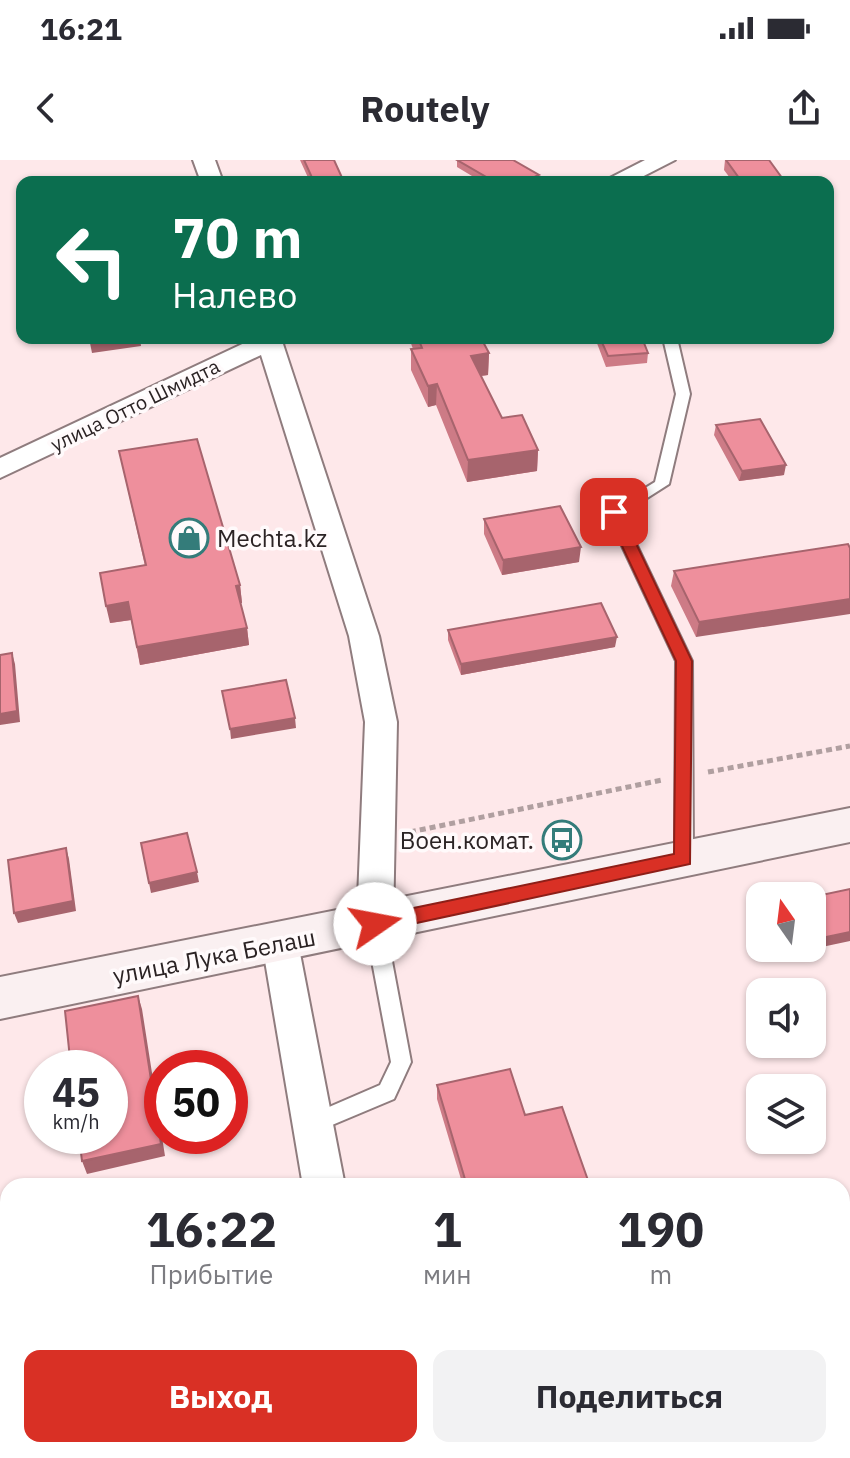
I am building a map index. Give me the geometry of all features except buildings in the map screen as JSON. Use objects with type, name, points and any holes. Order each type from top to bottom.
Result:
[{"type":"main road","name":"улица Лука Белаш","points":[[0,998],[850,825]]},
{"type":"street","points":[[633,176],[664,160]]},
{"type":"street","name":"улица Отто Шмидта","points":[[5,465],[260,344]]},
{"type":"street","points":[[273,344],[364,636],[381,722],[375,924]]},
{"type":"street","points":[[280,943],[323,1178]]},
{"type":"lane","points":[[671,344],[683,394],[662,484],[614,512],[684,661],[684,859]]},
{"type":"lane","points":[[313,1124],[387,1092],[401,1062],[375,924]]},
{"type":"path","points":[[377,839],[684,776],[850,746]]},
{"type":"place","name":"Mechta.kz","points":[[189,538]]},
{"type":"place","name":"Воен.комат.","points":[[562,840]]},
{"type":"route","points":[[375,924],[684,859],[684,661],[614,512]]}]
